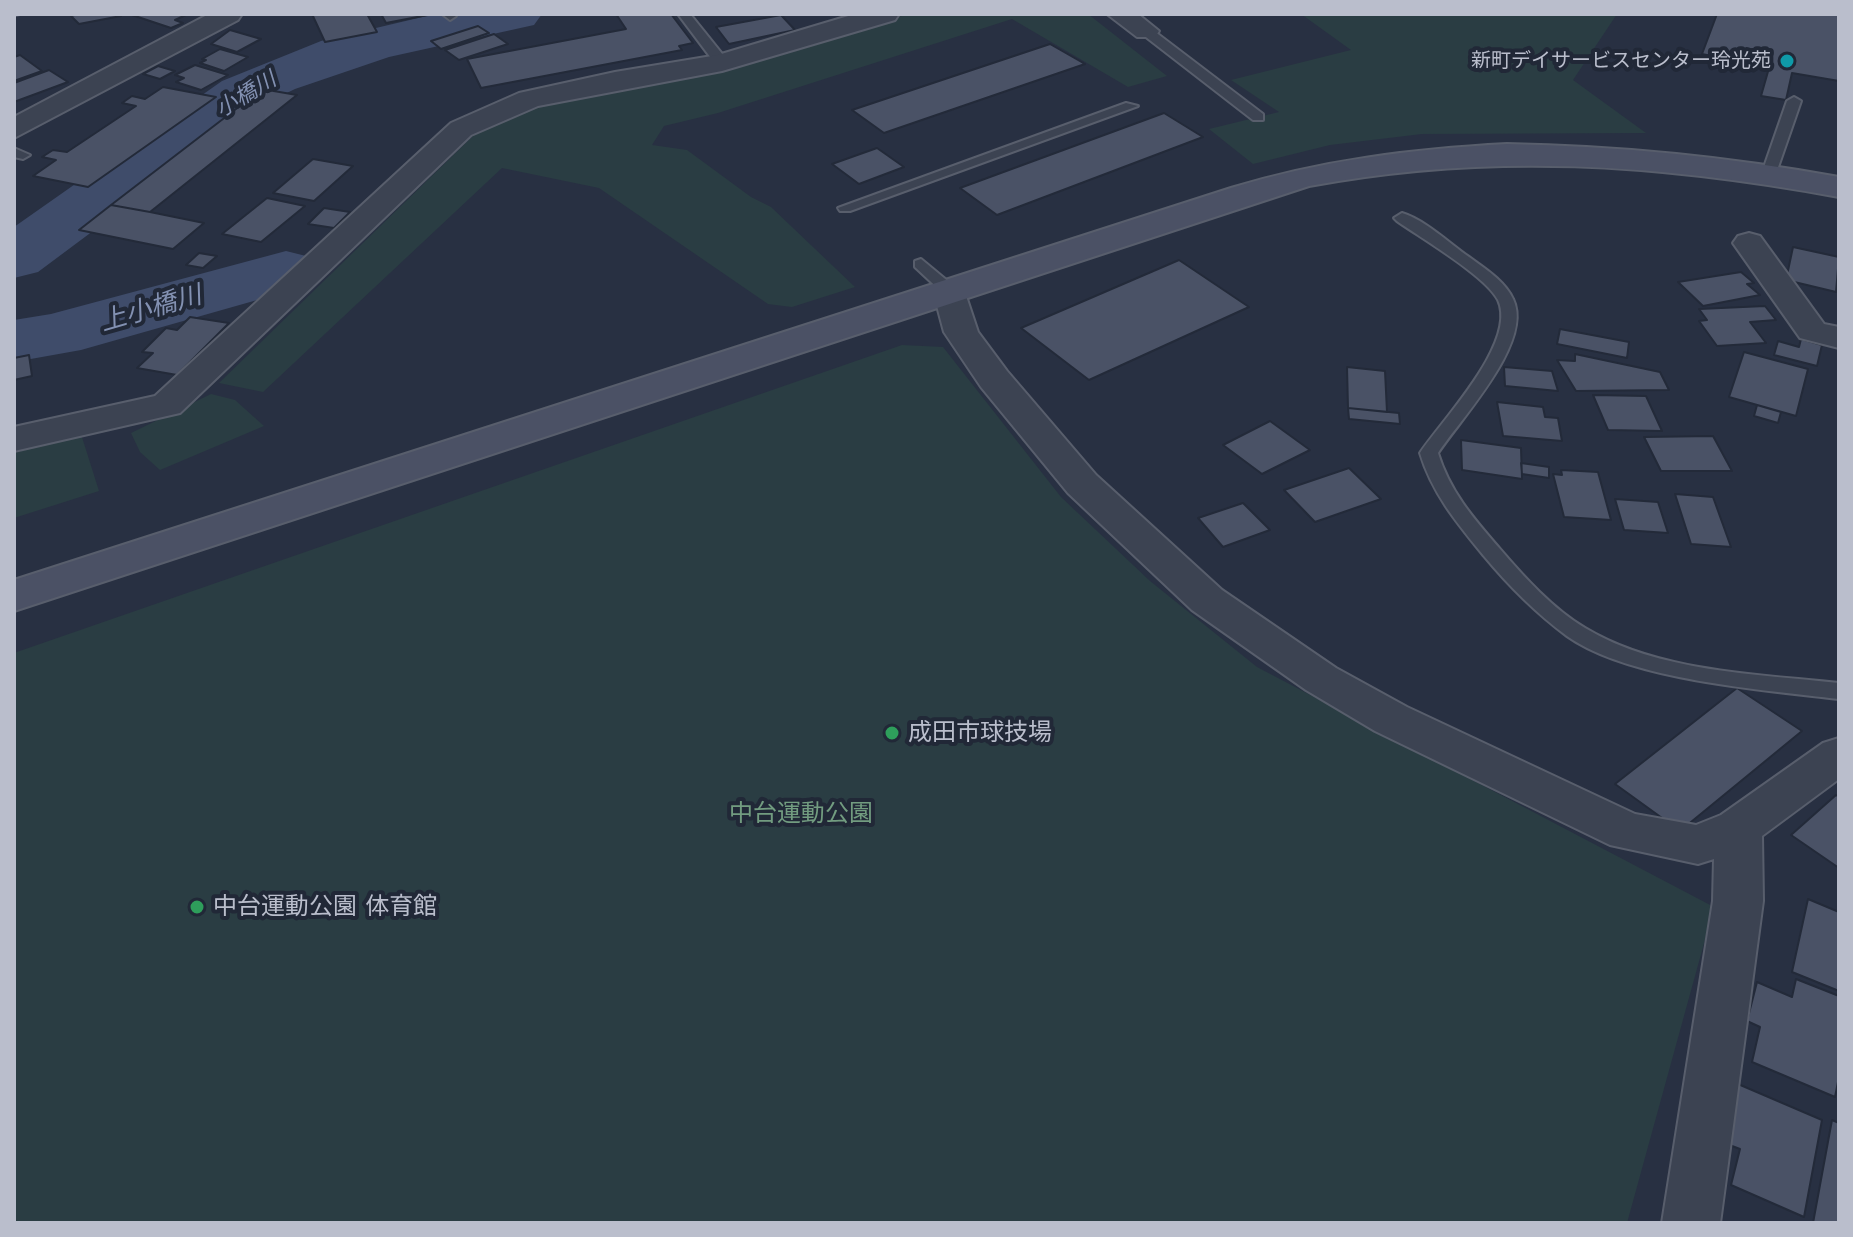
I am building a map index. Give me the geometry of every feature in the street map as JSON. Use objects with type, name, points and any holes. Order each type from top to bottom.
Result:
[{"type":"street","points":[[17,145],[229,14]]},
{"type":"street","points":[[14,439],[167,405],[461,129],[529,99],[615,80],[722,63],[816,22],[886,14]]},
{"type":"street","points":[[1120,14],[1146,31]]},
{"type":"street","points":[[14,596],[936,277],[1264,188],[1345,170],[1422,159],[1550,155],[1705,164],[1839,187]]},
{"type":"street","points":[[1749,243],[1812,331],[1839,338]]},
{"type":"street","points":[[936,277],[961,332],[994,379],[1082,484],[1207,600],[1263,641],[1391,719],[1627,832],[1698,845],[1738,828],[1839,755]]},
{"type":"street","points":[[1691,1223],[1738,901],[1738,828]]},
{"type":"lane","points":[[684,14],[722,63]]},
{"type":"lane","points":[[1146,31],[1258,117]]},
{"type":"lane","points":[[1769,173],[1794,101]]},
{"type":"lane","points":[[845,208],[1131,106]]},
{"type":"lane","points":[[1402,218],[1485,279],[1504,297],[1511,313],[1498,359],[1450,420],[1429,453],[1438,482],[1464,520],[1516,581],[1560,621],[1609,648],[1721,677],[1839,691]]},
{"type":"green space","points":[[910,14],[1088,14],[1167,76],[1128,87],[1012,19],[718,113],[664,126],[652,145],[687,150],[751,197],[771,207],[855,287],[792,307],[768,304],[599,188],[502,168],[263,392],[219,383],[474,135],[510,112],[632,82],[733,69],[831,33]]},
{"type":"green space","points":[[1301,14],[1617,14],[1573,80],[1646,133],[1422,134],[1330,145],[1253,164],[1209,129],[1279,112],[1231,80],[1351,50]]},
{"type":"green space","name":"中台運動公園","points":[[902,345],[943,347],[1061,497],[1150,581],[1257,667],[1714,907],[1627,1223],[14,1223],[14,653]]},
{"type":"green space","points":[[211,394],[235,400],[264,426],[160,470],[140,452],[131,433]]},
{"type":"green space","points":[[81,434],[99,491],[14,518],[14,453]]},
{"type":"building","points":[[129,14],[188,14],[175,20],[183,23],[171,28]]},
{"type":"building","points":[[312,14],[367,14],[377,32],[325,42]]},
{"type":"building","points":[[381,14],[433,14],[386,23]]},
{"type":"building","points":[[616,14],[671,14],[693,43],[679,46],[682,50],[481,88],[467,59],[626,29]]},
{"type":"building","name":"新町デイサービスセンター玲光苑","points":[[1717,14],[1839,14],[1839,81],[1792,73],[1786,100],[1761,96],[1769,68],[1702,54]]},
{"type":"building","points":[[781,15],[795,30],[729,44],[716,27]]},
{"type":"building","points":[[71,16],[121,16],[79,24]]},
{"type":"building","points":[[478,26],[489,33],[441,49],[431,41]]},
{"type":"building","points":[[230,30],[261,39],[237,52],[211,44]]},
{"type":"building","points":[[494,34],[508,44],[459,60],[445,50]]},
{"type":"building","points":[[1050,44],[1085,64],[884,133],[852,110]]},
{"type":"building","points":[[220,49],[248,57],[224,71],[200,63]]},
{"type":"building","points":[[20,55],[42,71],[14,81],[14,57]]},
{"type":"building","points":[[195,65],[228,75],[201,90],[176,82],[184,78],[175,75]]},
{"type":"building","points":[[158,66],[175,71],[160,79],[143,74]]},
{"type":"building","points":[[49,70],[68,82],[14,102],[14,83]]},
{"type":"building","points":[[163,87],[216,97],[88,187],[33,176],[56,160],[42,157],[53,150],[67,152],[136,106],[122,103],[132,96],[145,99]]},
{"type":"building","points":[[262,89],[297,95],[150,212],[111,205]]},
{"type":"building","points":[[1164,113],[1203,137],[997,215],[960,188]]},
{"type":"building","points":[[877,148],[904,167],[859,184],[832,164]]},
{"type":"building","points":[[313,159],[353,166],[314,201],[273,193]]},
{"type":"building","points":[[267,198],[305,206],[261,242],[222,234]]},
{"type":"building","points":[[111,205],[204,223],[173,249],[79,230]]},
{"type":"building","points":[[324,208],[350,212],[334,228],[308,224]]},
{"type":"building","points":[[1793,247],[1839,257],[1836,292],[1786,280]]},
{"type":"building","points":[[199,253],[217,256],[203,268],[186,265]]},
{"type":"building","points":[[1179,260],[1249,307],[1089,380],[1021,328]]},
{"type":"building","points":[[1741,272],[1754,283],[1747,284],[1760,295],[1703,306],[1678,282]]},
{"type":"building","points":[[1765,306],[1776,320],[1750,322],[1766,343],[1717,346],[1699,321],[1707,320],[1699,309]]},
{"type":"building","points":[[190,317],[229,323],[177,375],[137,368],[153,353],[142,352],[166,328],[177,330]]},
{"type":"building","points":[[1560,329],[1629,342],[1627,358],[1557,344]]},
{"type":"building","points":[[1801,339],[1822,345],[1817,366],[1774,355],[1778,341],[1799,347]]},
{"type":"building","points":[[1744,352],[1808,369],[1796,416],[1729,397]]},
{"type":"building","points":[[1575,354],[1660,372],[1669,390],[1576,391],[1557,360],[1575,361]]},
{"type":"building","points":[[29,355],[32,376],[14,380],[14,358]]},
{"type":"building","points":[[1347,367],[1385,371],[1387,412],[1348,408]]},
{"type":"building","points":[[1504,367],[1552,371],[1558,391],[1505,386]]},
{"type":"building","points":[[1593,395],[1646,396],[1662,431],[1608,430]]},
{"type":"building","points":[[1497,402],[1543,407],[1545,417],[1558,418],[1562,441],[1503,436]]},
{"type":"building","points":[[1757,405],[1781,412],[1778,423],[1754,416]]},
{"type":"building","points":[[1348,408],[1399,413],[1400,424],[1349,419]]},
{"type":"building","points":[[1270,421],[1310,450],[1262,474],[1223,445]]},
{"type":"building","points":[[1713,436],[1732,471],[1661,471],[1644,437]]},
{"type":"building","points":[[1461,440],[1521,448],[1522,479],[1462,470]]},
{"type":"building","points":[[1521,463],[1549,467],[1549,478],[1522,474]]},
{"type":"building","points":[[1349,468],[1381,499],[1315,522],[1284,490]]},
{"type":"building","points":[[1561,470],[1598,472],[1611,520],[1564,517],[1553,474],[1562,475]]},
{"type":"building","points":[[1675,494],[1713,497],[1731,547],[1691,544]]},
{"type":"building","points":[[1615,499],[1658,502],[1668,533],[1624,530]]},
{"type":"building","points":[[1243,503],[1270,530],[1223,547],[1198,518]]},
{"type":"building","points":[[1737,688],[1802,731],[1680,831],[1615,784]]},
{"type":"building","points":[[1836,795],[1839,797],[1839,868],[1791,835]]},
{"type":"building","points":[[1808,899],[1839,912],[1839,991],[1792,972]]},
{"type":"building","points":[[1796,979],[1839,996],[1839,1077],[1835,1097],[1752,1062],[1760,1027],[1747,1021],[1757,982],[1792,997]]},
{"type":"building","points":[[1738,1084],[1822,1120],[1804,1217],[1731,1185],[1740,1149],[1724,1143]]},
{"type":"building","points":[[1832,1120],[1839,1123],[1839,1223],[1813,1223]]},
{"type":"waterway","name":"小橋川","points":[[14,258],[242,93],[274,77],[341,53],[515,14]]},
{"type":"waterway","name":"上小橋川","points":[[14,341],[56,335],[286,271]]},
{"type":"railway","points":[[14,15],[20,14]]},
{"type":"place","name":"新町デイサービスセンター玲光苑","points":[[1787,61]]},
{"type":"place","name":"成田市球技場","points":[[892,733]]},
{"type":"place","name":"中台運動公園 体育館","points":[[197,907]]}]
